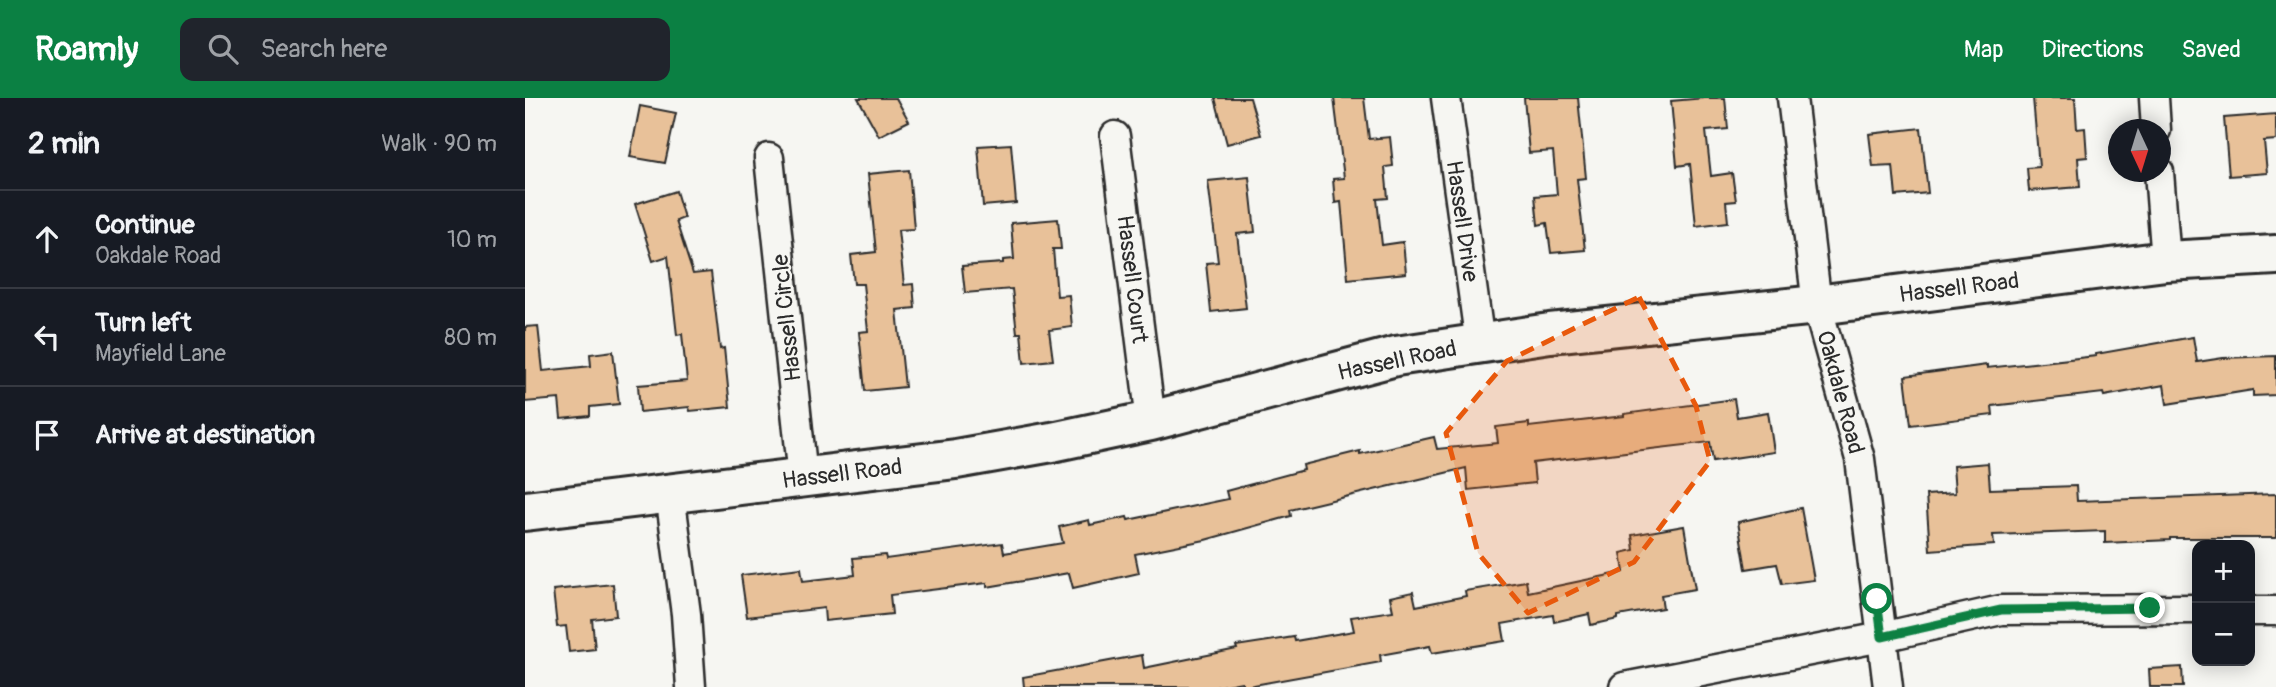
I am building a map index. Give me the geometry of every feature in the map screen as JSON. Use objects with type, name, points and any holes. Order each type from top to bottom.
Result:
[{"type":"street","name":"Hassell Drive","points":[[1446,98],[1480,344]]},
{"type":"street","name":"Oakdale Road","points":[[1792,98],[1818,305],[1860,459],[1888,687]]},
{"type":"street","points":[[2154,98],[2155,119]]},
{"type":"street","name":"Hassell Court","points":[[1115,136],[1151,421]]},
{"type":"street","name":"Hassell Circle","points":[[769,158],[803,477]]},
{"type":"street","points":[[2160,182],[2166,261]]},
{"type":"street","name":"Hassell Road","points":[[525,511],[956,459],[1151,421],[1396,356],[1550,333],[1818,305],[2166,261],[2276,255]]},
{"type":"street","points":[[670,494],[686,614],[691,687]]},
{"type":"street","points":[[1624,687],[1882,637],[2001,610],[2192,610]]},
{"type":"street","points":[[2255,611],[2276,611]]},
{"type":"highlighted area","points":[[1639,297],[1696,406],[1710,461],[1634,562],[1528,613],[1478,553],[1446,433],[1507,361]]},
{"type":"building","points":[[858,98],[896,98],[909,121],[879,136]]},
{"type":"building","points":[[1215,98],[1250,98],[1261,135],[1227,144]]},
{"type":"building","points":[[1334,98],[1364,98],[1369,139],[1390,137],[1393,166],[1385,167],[1388,198],[1377,199],[1382,245],[1403,242],[1406,273],[1348,279],[1341,202],[1335,203],[1333,179],[1344,178]]},
{"type":"building","points":[[1524,98],[1578,98],[1586,178],[1577,179],[1585,250],[1551,253],[1547,223],[1538,225],[1535,196],[1557,194],[1553,151],[1529,153]]},
{"type":"building","points":[[1725,98],[1728,129],[1706,131],[1711,176],[1732,173],[1736,201],[1726,202],[1728,222],[1696,226],[1690,164],[1677,166],[1671,101]]},
{"type":"building","points":[[2033,98],[2075,98],[2077,129],[2085,128],[2087,157],[2078,158],[2080,187],[2029,191],[2027,168],[2039,167]]},
{"type":"building","points":[[640,106],[676,113],[665,163],[630,157]]},
{"type":"building","points":[[2276,114],[2276,140],[2264,141],[2267,173],[2229,176],[2224,118]]},
{"type":"building","points":[[1921,128],[1928,193],[1896,196],[1893,166],[1873,167],[1869,134]]},
{"type":"building","points":[[1011,144],[1016,203],[983,206],[978,146]]},
{"type":"building","points":[[909,170],[914,229],[898,230],[904,285],[913,284],[915,308],[897,310],[905,387],[865,391],[859,332],[868,331],[863,284],[854,284],[851,255],[876,252],[868,174]]},
{"type":"building","points":[[1249,177],[1255,232],[1237,234],[1246,308],[1211,312],[1206,263],[1218,262],[1208,181]]},
{"type":"building","points":[[676,191],[684,218],[676,221],[693,274],[711,272],[720,349],[724,348],[730,407],[690,411],[689,407],[640,412],[638,385],[687,381],[682,334],[677,335],[668,256],[653,261],[635,204]]},
{"type":"building","points":[[1058,219],[1061,249],[1053,249],[1057,296],[1069,295],[1072,327],[1049,330],[1053,360],[1024,363],[1021,333],[1017,333],[1012,289],[965,293],[962,266],[1003,263],[1003,260],[1014,259],[1011,223]]},
{"type":"building","points":[[538,326],[543,371],[591,366],[590,354],[613,351],[619,404],[590,407],[590,416],[561,419],[559,399],[525,402],[525,327]]},
{"type":"building","points":[[2193,337],[2197,362],[2276,356],[2276,395],[2253,396],[2253,390],[2167,404],[2164,385],[2104,396],[2103,393],[1992,406],[1993,415],[1911,425],[1905,376],[1987,365],[1987,368],[2096,356]]},
{"type":"building","points":[[1734,399],[1737,417],[1768,412],[1774,452],[1713,461],[1710,442],[1533,463],[1535,483],[1468,490],[1466,468],[1290,510],[1291,516],[1205,540],[1135,554],[1139,573],[1073,588],[1069,573],[987,587],[987,583],[890,595],[892,614],[825,621],[824,608],[747,617],[741,575],[801,568],[803,581],[855,575],[853,558],[885,555],[886,559],[1002,543],[1004,553],[1063,543],[1059,527],[1089,520],[1090,525],[1127,517],[1128,520],[1228,499],[1226,491],[1304,470],[1303,465],[1360,451],[1360,454],[1434,437],[1437,449],[1498,443],[1496,427],[1529,423],[1529,427],[1624,416]]},
{"type":"building","points":[[1988,463],[1990,489],[2076,486],[2077,501],[2276,494],[2276,538],[2170,538],[2105,543],[2105,531],[1993,535],[1994,545],[1930,550],[1926,495],[1955,493],[1953,466]]},
{"type":"building","points":[[1801,508],[1814,580],[1782,584],[1777,564],[1746,569],[1738,522]]},
{"type":"building","points":[[1684,526],[1695,589],[1661,595],[1663,608],[1618,616],[1618,619],[1591,625],[1589,614],[1554,622],[1553,615],[1502,624],[1505,641],[1432,653],[1430,646],[1380,655],[1381,662],[1243,687],[1242,682],[1216,687],[1024,687],[1023,677],[1142,655],[1144,668],[1237,649],[1236,646],[1294,637],[1295,641],[1354,631],[1351,617],[1393,611],[1390,597],[1413,592],[1416,606],[1466,596],[1465,591],[1526,581],[1528,592],[1624,572],[1621,553],[1634,550],[1632,535]]},
{"type":"building","points":[[613,584],[616,616],[592,619],[595,649],[569,652],[566,626],[557,627],[553,590]]},
{"type":"building","points":[[2182,667],[2183,687],[2150,687],[2149,669]]},
{"type":"route","points":[[1877,599],[1882,637],[2001,610],[2150,608]]}]
